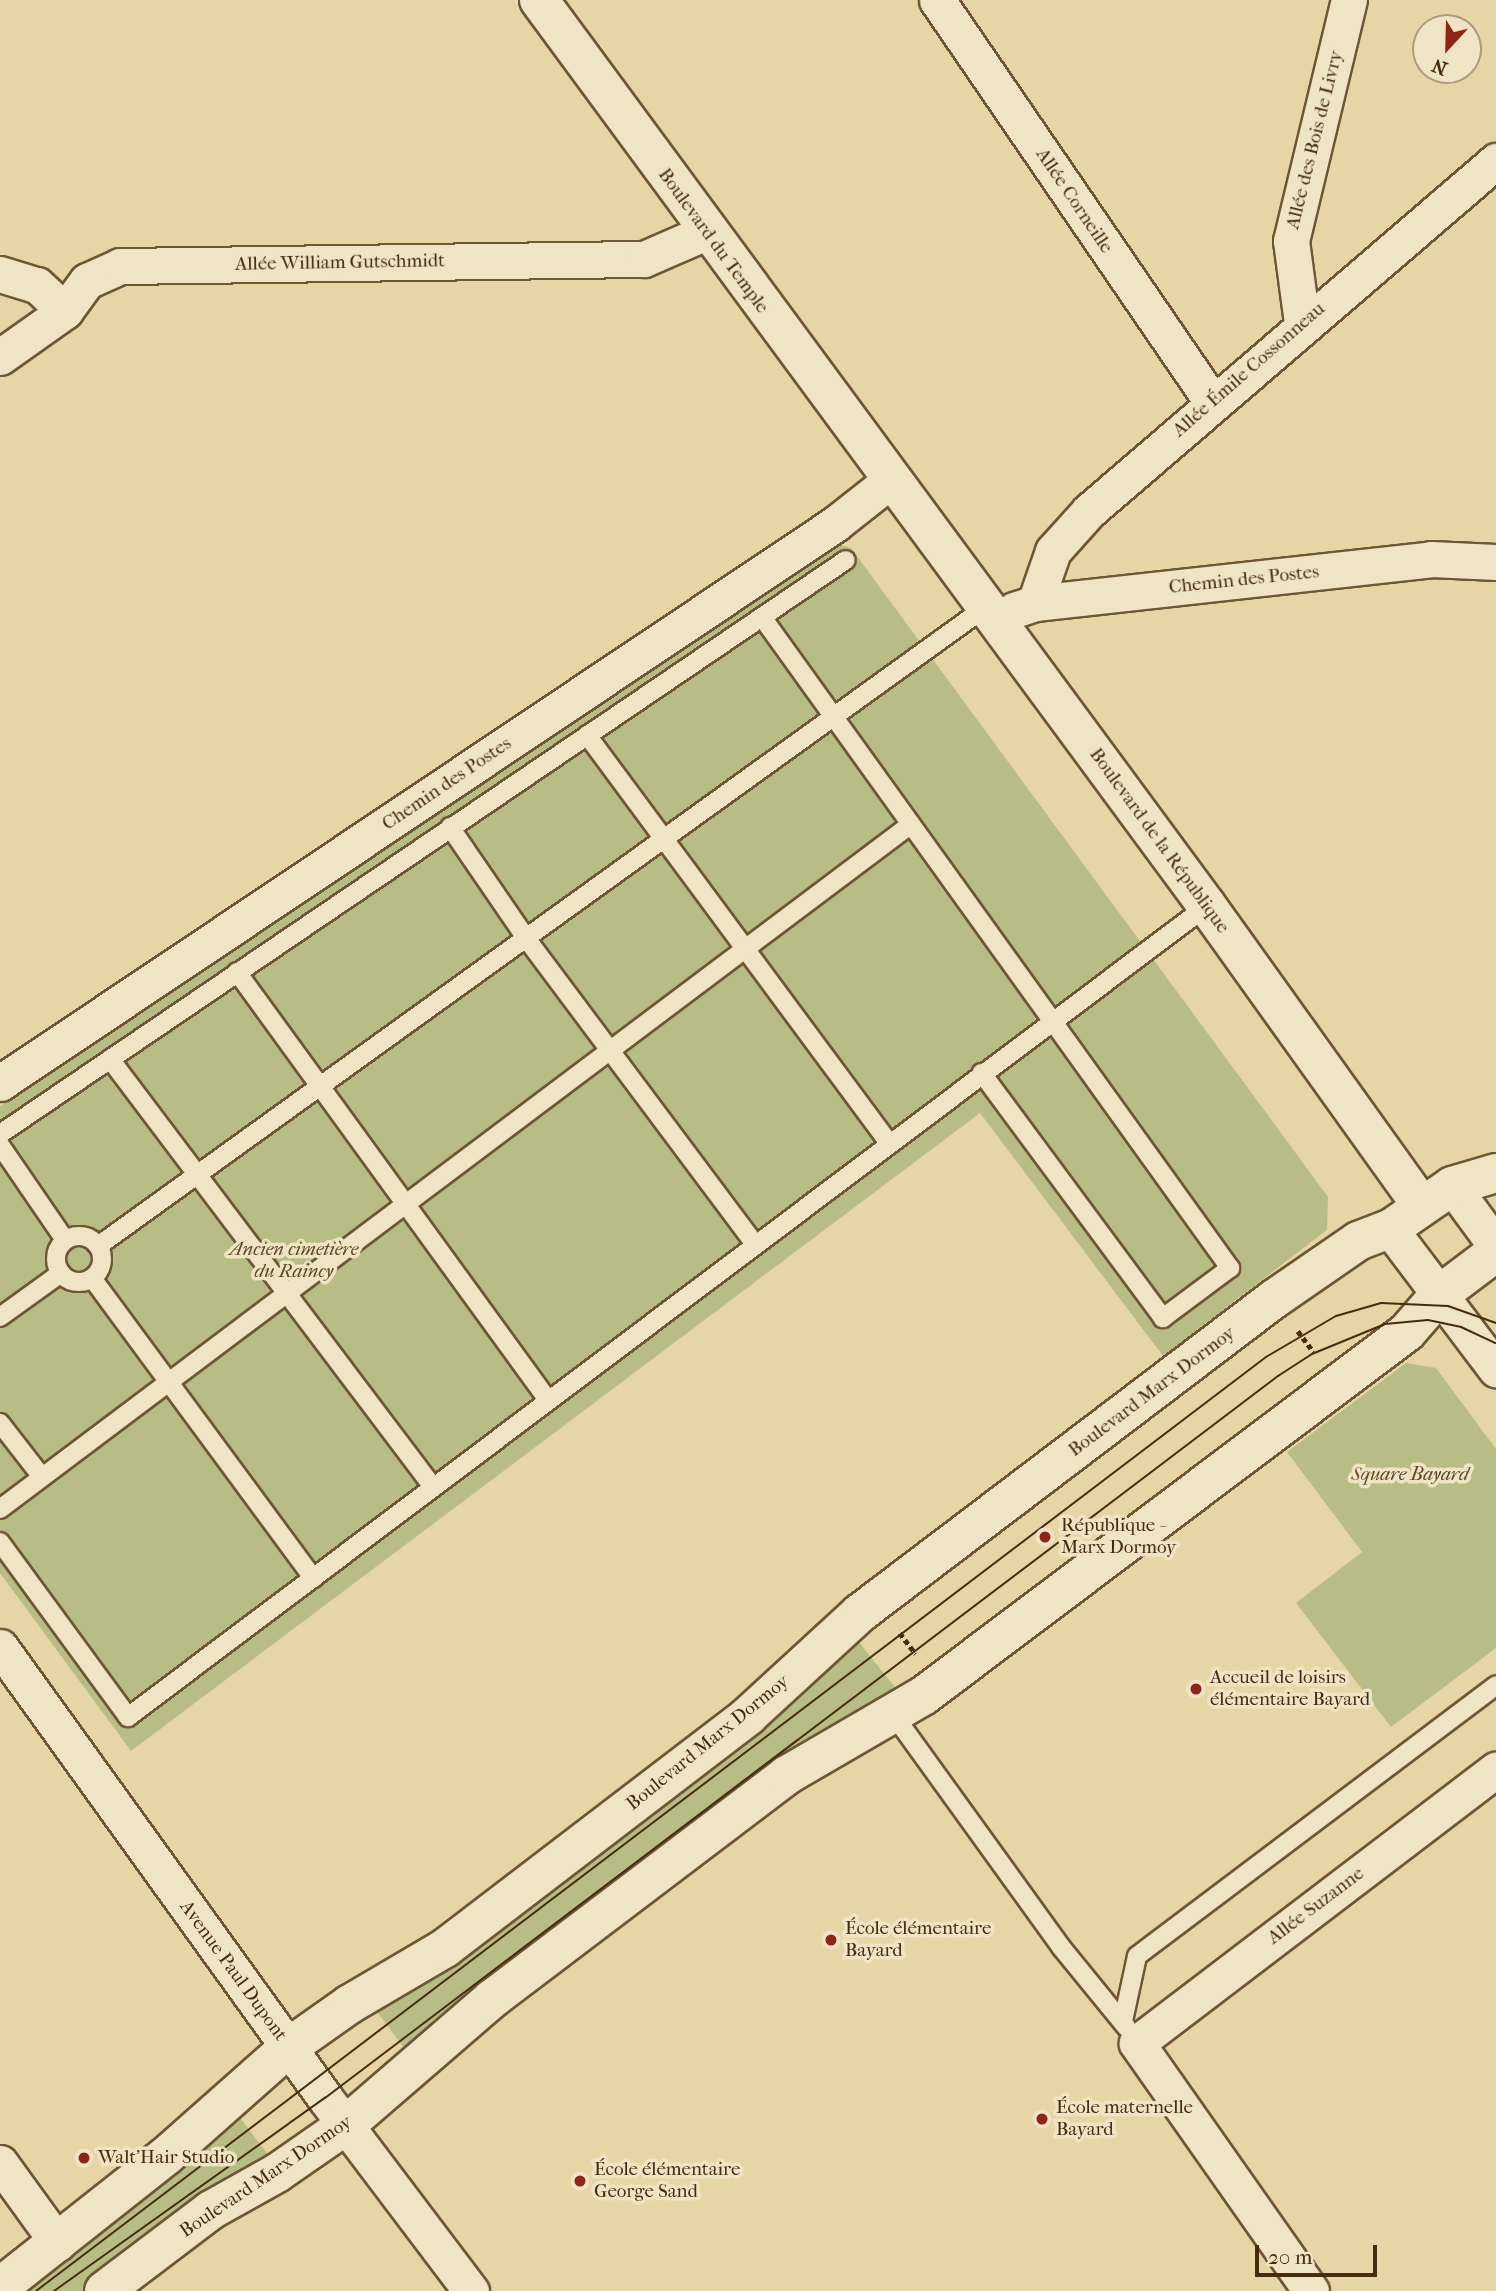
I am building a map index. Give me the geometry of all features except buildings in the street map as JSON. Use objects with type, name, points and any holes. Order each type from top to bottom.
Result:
[{"type":"main road","name":"Boulevard du Temple","points":[[539,0],[706,232],[891,480]]},
{"type":"main road","name":"Boulevard de la République","points":[[891,480],[1207,906],[1437,1196]]},
{"type":"main road","name":"Boulevard Marx Dormoy","points":[[0,2287],[58,2243],[289,2047],[350,2004],[446,1948],[748,1716],[860,1614],[1274,1299],[1358,1241],[1390,1228],[1437,1196],[1496,1173]]},
{"type":"main road","name":"Boulevard Marx Dormoy","points":[[104,2291],[211,2210],[277,2173],[346,2125],[492,1999],[787,1775],[908,1705],[1407,1332],[1439,1295],[1496,1249]]},
{"type":"street","name":"Allée Corneille","points":[[937,0],[1212,401]]},
{"type":"street","name":"Allée des Bois de Livry","points":[[1302,323],[1290,241],[1349,0]]},
{"type":"street","name":"Allée Émile Cossonneau","points":[[1035,603],[1053,551],[1089,511],[1302,323],[1496,161]]},
{"type":"street","name":"Allée William Gutschmidt","points":[[0,358],[65,311],[87,281],[120,266],[644,259],[706,232]]},
{"type":"street","points":[[0,274],[37,285],[65,311]]},
{"type":"street","name":"Chemin des Postes","points":[[0,1083],[824,531],[891,480]]},
{"type":"street","name":"Chemin des Postes","points":[[990,612],[1035,603],[1431,559],[1496,562]]},
{"type":"street","name":"Boulevard de la République","points":[[1437,1196],[1496,1249]]},
{"type":"street","points":[[1390,1228],[1496,1369]]},
{"type":"street","name":"Avenue Paul Dupont","points":[[0,1647],[346,2125],[471,2291]]},
{"type":"street","name":"Allée Suzanne","points":[[1130,2032],[1496,1770]]},
{"type":"street","points":[[1130,2032],[1311,2291]]},
{"type":"street","points":[[0,2163],[58,2243]]},
{"type":"lane","points":[[0,1134],[846,560]]},
{"type":"lane","points":[[98,1246],[832,714],[990,612]]},
{"type":"lane","points":[[762,617],[1050,1023],[1230,1268],[1163,1318],[982,1073]]},
{"type":"lane","points":[[587,735],[889,1143]]},
{"type":"lane","points":[[0,1509],[910,825]]},
{"type":"lane","points":[[450,827],[526,938],[754,1243]]},
{"type":"lane","points":[[0,1542],[128,1717],[754,1243],[1207,906]]},
{"type":"lane","points":[[237,972],[548,1400]]},
{"type":"lane","points":[[110,1059],[433,1487]]},
{"type":"lane","points":[[0,1145],[65,1240]]},
{"type":"lane","points":[[83,1236],[98,1246],[102,1263],[92,1278],[76,1281],[61,1273],[57,1252],[65,1240],[83,1236]]},
{"type":"lane","points":[[0,1317],[61,1273]]},
{"type":"lane","points":[[92,1278],[313,1578]]},
{"type":"lane","points":[[0,1423],[42,1478]]},
{"type":"lane","points":[[1130,2032],[1137,1956],[1496,1685]]},
{"type":"lane","points":[[908,1705],[1061,1947],[1130,2032]]},
{"type":"path","points":[[860,1614],[875,1633],[891,1622],[926,1667],[911,1678],[908,1705]]},
{"type":"green space","name":"Ancien cimetière du Raincy","points":[[837,544],[851,548],[1328,1197],[1327,1230],[1163,1356],[980,1113],[131,1751],[0,1573],[0,1106]]},
{"type":"green space","name":"Square Bayard","points":[[1406,1363],[1436,1368],[1496,1449],[1496,1648],[1391,1727],[1296,1603],[1362,1552],[1287,1452]]},
{"type":"green space","points":[[854,1636],[902,1696],[410,2056],[375,2009],[543,1894],[766,1727]]},
{"type":"green space","points":[[237,2114],[273,2161],[206,2198],[83,2291],[20,2291],[184,2167]]},
{"type":"tram line","points":[[36,2291],[1266,1357],[1336,1316],[1381,1303],[1448,1306],[1496,1323]]},
{"type":"tram line","points":[[54,2291],[325,2098],[1278,1376],[1312,1354],[1385,1324],[1428,1320],[1461,1327],[1496,1343]]},
{"type":"place","name":"République - Marx Dormoy","points":[[1045,1537]]},
{"type":"place","name":"Accueil de loisirs élémentaire Bayard","points":[[1196,1689]]},
{"type":"place","name":"École élémentaire Bayard","points":[[831,1940]]},
{"type":"place","name":"École maternelle Bayard","points":[[1042,2119]]},
{"type":"place","name":"Walt’Hair Studio","points":[[84,2158]]},
{"type":"place","name":"École élémentaire George Sand","points":[[580,2181]]}]
